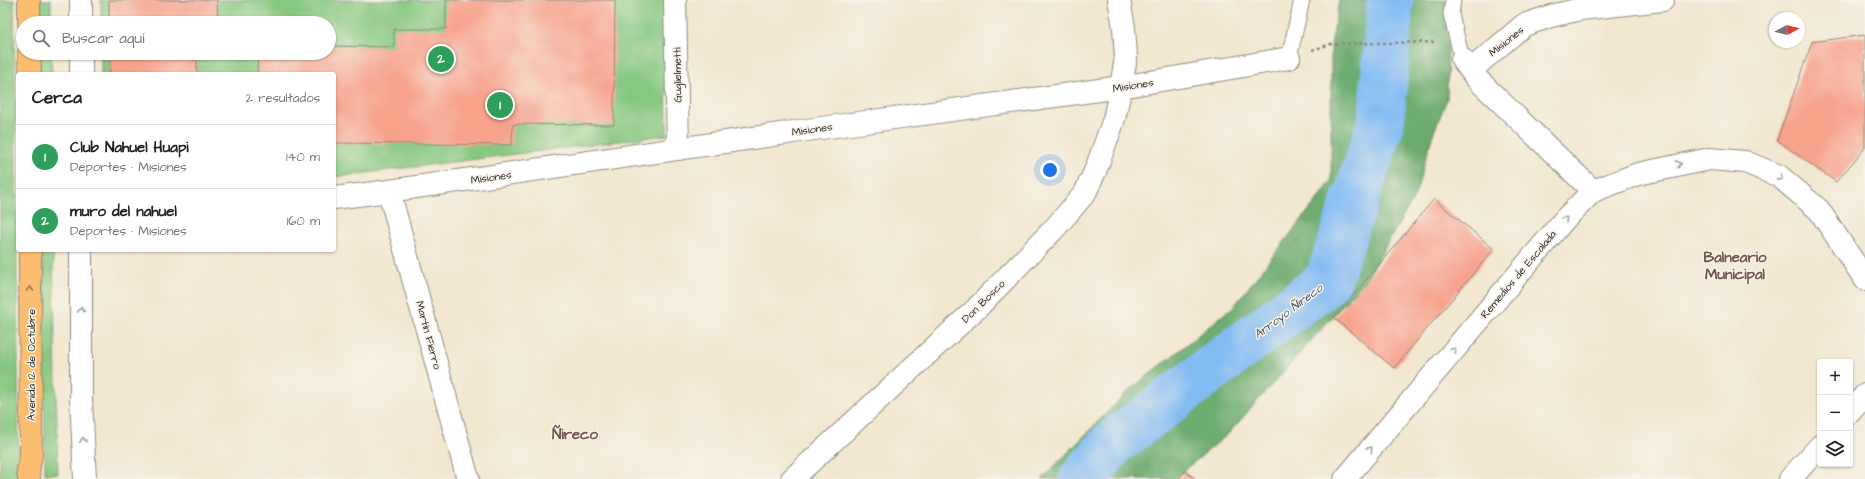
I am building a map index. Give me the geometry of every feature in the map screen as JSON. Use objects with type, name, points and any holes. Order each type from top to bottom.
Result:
[{"type":"main road","points":[[29,0],[29,16]]},
{"type":"main road","points":[[30,60],[30,72]]},
{"type":"main road","name":"Avenida 12 de Octubre","points":[[29,479],[28,472],[31,454],[30,252]]},
{"type":"main road","points":[[31,454],[41,479]]},
{"type":"street","points":[[81,0],[81,16]]},
{"type":"street","name":"Guglielmetti","points":[[675,0],[678,149]]},
{"type":"street","name":"Don Bosco","points":[[792,479],[976,309],[1054,229],[1085,193],[1096,169],[1114,119],[1121,87],[1126,57],[1124,28],[1119,0]]},
{"type":"street","name":"Misiones","points":[[1466,65],[1524,25],[1551,16],[1581,9],[1663,0]]},
{"type":"street","name":"Misiones","points":[[336,198],[389,192],[815,129],[1121,87],[1289,58]]},
{"type":"street","points":[[81,60],[81,72]]},
{"type":"street","points":[[1466,65],[1477,79],[1593,191]]},
{"type":"street","name":"Remedios de Escalada","points":[[1345,479],[1564,220],[1593,191],[1638,174],[1683,163],[1710,159],[1745,162],[1778,176],[1819,210],[1865,279]]},
{"type":"street","name":"Martín Fierro","points":[[389,192],[468,479]]},
{"type":"street","points":[[81,252],[81,398],[86,479]]},
{"type":"street","points":[[1853,409],[1865,395]]},
{"type":"street","points":[[1790,479],[1817,449]]},
{"type":"lane","points":[[1289,58],[1302,0]]},
{"type":"lane","points":[[1453,0],[1451,14],[1466,65]]},
{"type":"path","points":[[1331,44],[1440,42]]},
{"type":"green space","points":[[0,0],[14,0],[19,479],[0,479]]},
{"type":"green space","points":[[38,0],[51,0],[51,16],[38,16]]},
{"type":"green space","points":[[101,0],[665,0],[667,135],[336,177],[336,72],[101,72],[101,60],[336,60],[336,16],[101,16]]},
{"type":"green space","points":[[1339,0],[1446,0],[1448,42],[1447,99],[1432,137],[1415,196],[1367,278],[1228,434],[1174,479],[1042,479],[1124,395],[1234,306],[1331,182],[1331,44]]},
{"type":"green space","points":[[38,60],[51,60],[52,72],[39,72]]},
{"type":"green space","points":[[42,252],[53,252],[58,474],[45,474]]},
{"type":"building","points":[[109,0],[217,0],[218,16],[109,16]]},
{"type":"building","points":[[446,0],[615,0],[614,125],[513,124],[512,145],[336,143],[336,72],[257,72],[258,60],[336,60],[336,46],[394,47],[394,29],[446,29]]},
{"type":"building","points":[[1865,35],[1865,148],[1836,182],[1777,140],[1812,42]]},
{"type":"building","points":[[110,60],[197,60],[197,72],[110,72]]},
{"type":"building","points":[[1434,199],[1494,249],[1394,368],[1334,318]]},
{"type":"building","points":[[1185,471],[1195,479],[1178,479]]},
{"type":"waterway","name":"Arroyo Ñireco","points":[[1082,479],[1112,444],[1328,281],[1381,123],[1390,0]]},
{"type":"place","name":"muro del nahuel","points":[[441,59]]},
{"type":"place","name":"Club Nahuel Huapi","points":[[500,105]]},
{"type":"district","name":"Balneario Municipal","points":[[1735,266]]},
{"type":"district","name":"Ñireco","points":[[575,434]]}]
